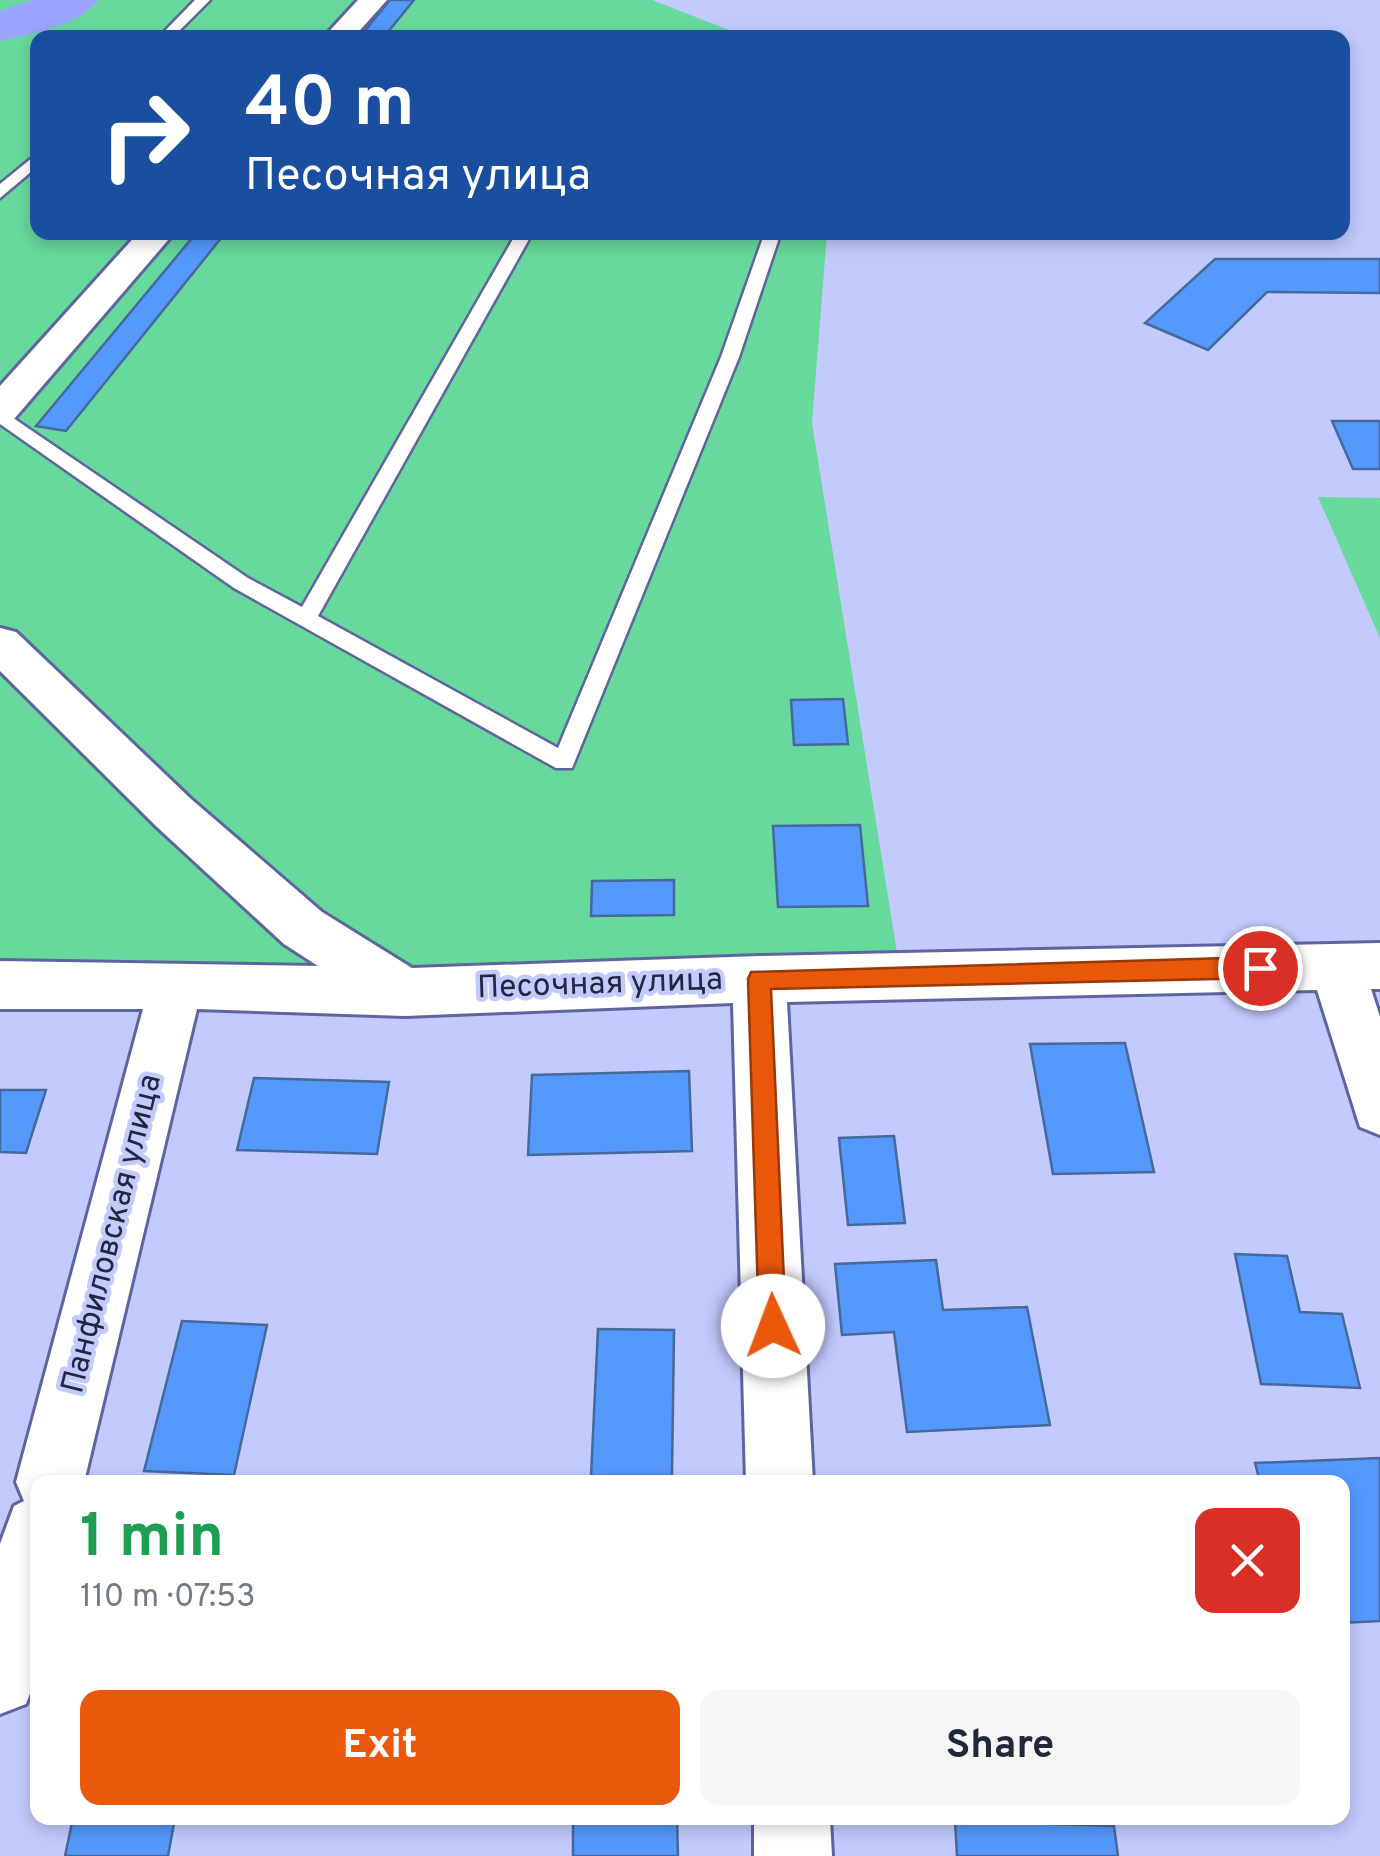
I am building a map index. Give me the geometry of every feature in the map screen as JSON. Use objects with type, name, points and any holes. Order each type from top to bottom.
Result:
[{"type":"street","points":[[344,30],[373,0]]},
{"type":"street","points":[[0,413],[151,240]]},
{"type":"street","points":[[0,644],[174,813],[303,928],[405,992]]},
{"type":"street","points":[[1358,966],[1380,1108]]},
{"type":"street","name":"Песочная улица","points":[[0,985],[176,984],[405,992],[759,979],[1358,966]]},
{"type":"street","points":[[759,979],[779,1475]]},
{"type":"street","name":"Панфиловская улица","points":[[52,1475],[176,984]]},
{"type":"street","points":[[0,1678],[30,1561]]},
{"type":"street","points":[[792,1825],[793,1856]]},
{"type":"lane","points":[[172,30],[204,0]]},
{"type":"lane","points":[[0,193],[30,165]]},
{"type":"lane","points":[[306,619],[520,240]]},
{"type":"lane","points":[[0,413],[241,583],[564,762],[730,357],[771,240]]},
{"type":"green space","points":[[0,0],[652,0],[729,30],[30,30],[30,240],[826,240],[812,423],[903,990],[0,1005]]},
{"type":"green space","points":[[1318,497],[1380,498],[1380,638]]},
{"type":"building","points":[[390,0],[414,0],[390,30],[366,30]]},
{"type":"building","points":[[190,240],[220,240],[66,431],[36,426]]},
{"type":"building","points":[[1215,259],[1380,259],[1380,293],[1267,292],[1208,350],[1145,323]]},
{"type":"building","points":[[1332,421],[1380,421],[1380,469],[1353,469]]},
{"type":"building","points":[[843,699],[848,744],[794,745],[791,700]]},
{"type":"building","points":[[860,825],[868,906],[778,907],[773,826]]},
{"type":"building","points":[[674,880],[674,915],[591,916],[592,881]]},
{"type":"building","points":[[1125,1043],[1154,1172],[1053,1174],[1030,1044]]},
{"type":"building","points":[[689,1071],[692,1151],[528,1155],[532,1075]]},
{"type":"building","points":[[254,1078],[389,1082],[377,1154],[237,1150]]},
{"type":"building","points":[[0,1090],[46,1090],[26,1153],[0,1152]]},
{"type":"building","points":[[894,1136],[905,1223],[848,1225],[839,1138]]},
{"type":"building","points":[[1235,1254],[1287,1256],[1300,1312],[1342,1314],[1360,1388],[1261,1384]]},
{"type":"building","points":[[936,1260],[943,1310],[1027,1307],[1050,1425],[907,1432],[894,1332],[842,1335],[835,1264]]},
{"type":"building","points":[[182,1321],[267,1325],[234,1475],[144,1471]]},
{"type":"building","points":[[598,1329],[674,1330],[672,1475],[591,1475]]},
{"type":"building","points":[[1380,1458],[1380,1621],[1350,1623],[1350,1475],[1258,1475],[1255,1463]]},
{"type":"building","points":[[72,1825],[174,1825],[168,1856],[65,1856]]},
{"type":"building","points":[[573,1825],[677,1825],[678,1856],[573,1856]]},
{"type":"building","points":[[955,1825],[1114,1826],[1118,1856],[957,1856]]},
{"type":"waterway","points":[[0,26],[74,0]]},
{"type":"route","points":[[773,1326],[759,979],[1260,968]]}]
